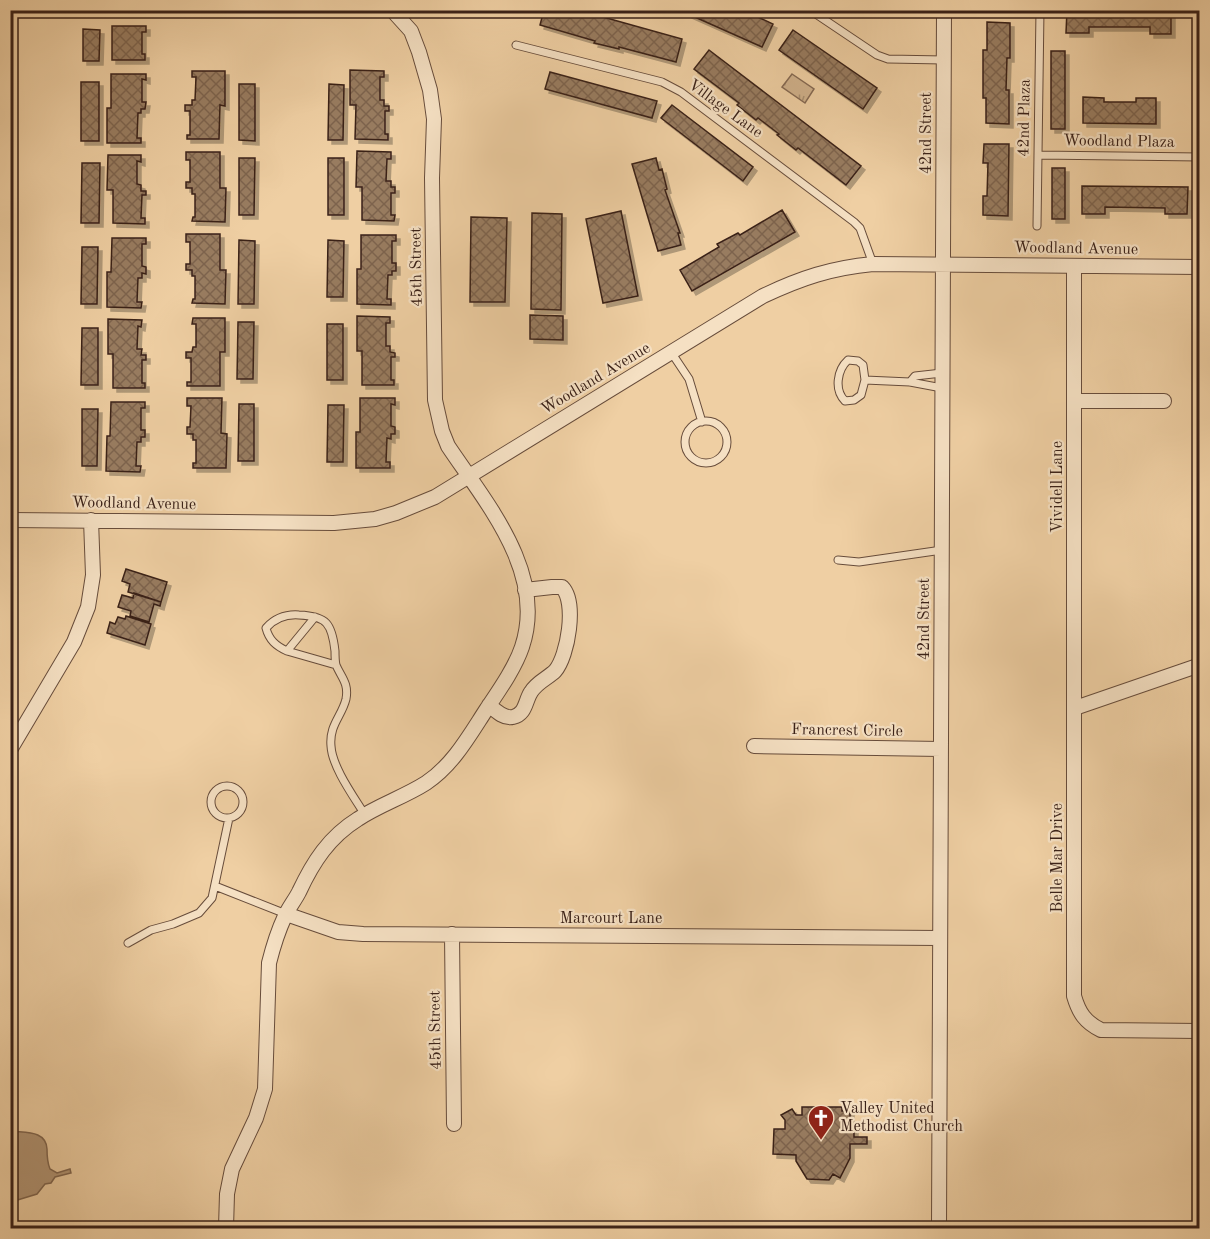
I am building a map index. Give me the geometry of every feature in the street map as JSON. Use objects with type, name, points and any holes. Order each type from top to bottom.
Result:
[{"type":"street","name":"45th Street","points":[[226,1228],[232,1169],[256,1118],[265,1089],[269,963],[286,914],[318,855],[337,834],[365,815],[426,783],[454,757],[489,705],[522,646],[527,616],[522,570],[511,541],[448,446],[435,400],[432,178],[434,119],[429,90],[411,31],[392,10]]},
{"type":"street","name":"42nd Street","points":[[939,1228],[944,10]]},
{"type":"street","name":"Woodland Avenue","points":[[10,520],[334,523],[375,519],[435,497],[763,296],[824,271],[873,264],[1200,267]]},
{"type":"street","name":"Vividell Lane","points":[[1074,266],[1075,708]]},
{"type":"street","points":[[1075,401],[1164,401]]},
{"type":"street","points":[[10,750],[74,642],[88,607],[93,575],[91,520]]},
{"type":"street","points":[[489,705],[505,717],[514,717],[522,712],[531,692],[543,679],[555,671],[561,660],[567,640],[570,616],[568,593],[562,587],[552,586],[525,590]]},
{"type":"street","points":[[1075,708],[1200,665]]},
{"type":"street","name":"Belle Mar Drive","points":[[1075,708],[1074,996],[1079,1012],[1090,1024],[1101,1030],[1200,1031]]},
{"type":"street","name":"Francrest Circle","points":[[754,746],[941,748]]},
{"type":"street","name":"Marcourt Lane","points":[[286,914],[338,932],[940,938]]},
{"type":"street","name":"45th Street","points":[[452,934],[454,1125]]},
{"type":"lane","points":[[810,10],[877,55],[888,59],[944,60]]},
{"type":"lane","name":"42nd Plaza","points":[[1037,226],[1040,10]]},
{"type":"lane","name":"Village Lane","points":[[516,45],[662,82],[681,92],[854,222],[860,228],[873,264]]},
{"type":"lane","name":"Woodland Plaza","points":[[1038,155],[1200,157]]},
{"type":"lane","points":[[671,352],[689,379],[702,422]]},
{"type":"lane","points":[[848,360],[858,361],[863,365],[864,380],[861,394],[854,400],[845,401],[839,395],[837,388],[842,366],[848,360]]},
{"type":"lane","points":[[910,382],[915,376],[942,373]]},
{"type":"lane","points":[[864,380],[910,382],[942,388]]},
{"type":"lane","points":[[702,422],[716,424],[725,435],[726,449],[717,460],[697,461],[692,458],[686,448],[688,431],[697,423],[702,422]]},
{"type":"lane","points":[[838,560],[859,562],[942,550]]},
{"type":"lane","points":[[336,665],[287,651],[272,642],[266,627],[274,619],[298,615],[315,617],[327,623],[333,632],[336,665],[346,686],[346,699],[331,732],[330,747],[334,760],[365,815]]},
{"type":"lane","points":[[287,651],[315,617]]},
{"type":"lane","points":[[228,785],[240,792],[243,804],[236,815],[229,818],[216,813],[211,802],[218,788],[228,785]]},
{"type":"lane","points":[[128,943],[152,930],[173,924],[199,912],[212,898],[229,818]]},
{"type":"lane","points":[[215,886],[286,914]]},
{"type":"green space","points":[[792,74],[814,89],[805,103],[782,87]]},
{"type":"shaded area","points":[[11,1131],[39,1135],[46,1143],[50,1169],[57,1173],[70,1169],[71,1173],[55,1177],[37,1194],[11,1202]]},
{"type":"building","points":[[544,10],[578,10],[682,39],[676,62],[594,43],[595,41],[540,25]]},
{"type":"building","points":[[679,10],[743,10],[773,24],[762,47]]},
{"type":"building","points":[[1067,10],[1171,10],[1171,34],[1150,34],[1150,27],[1089,27],[1089,33],[1066,33]]},
{"type":"building","points":[[987,22],[1010,23],[1010,58],[1007,58],[1006,90],[1009,90],[1009,124],[986,123],[986,98],[983,98],[983,50],[987,50]]},
{"type":"building","points":[[112,26],[146,26],[146,32],[142,32],[142,54],[145,54],[145,60],[112,60]]},
{"type":"building","points":[[83,29],[100,30],[99,61],[83,61]]},
{"type":"building","points":[[793,30],[877,88],[863,109],[779,50]]},
{"type":"building","points":[[709,50],[861,166],[846,185],[798,148],[796,150],[758,118],[756,120],[737,105],[739,103],[694,69]]},
{"type":"building","points":[[1051,51],[1065,51],[1065,129],[1051,129]]},
{"type":"building","points":[[350,70],[384,71],[384,77],[380,77],[380,100],[384,100],[384,106],[389,106],[389,111],[385,111],[385,134],[388,134],[388,140],[355,139],[356,105],[350,105]]},
{"type":"building","points":[[192,71],[225,71],[225,106],[220,105],[219,139],[187,139],[187,135],[190,135],[190,111],[185,111],[185,105],[192,105],[192,100],[195,100],[196,77],[192,77]]},
{"type":"building","points":[[550,72],[657,101],[652,118],[545,89]]},
{"type":"building","points":[[111,74],[146,74],[146,80],[142,79],[142,102],[146,102],[145,109],[141,109],[141,113],[138,113],[137,138],[141,138],[141,143],[107,143],[107,108],[111,108]]},
{"type":"building","points":[[81,82],[99,82],[99,141],[81,141]]},
{"type":"building","points":[[239,84],[255,84],[255,141],[239,140]]},
{"type":"building","points":[[329,84],[344,85],[343,140],[328,140]]},
{"type":"building","points":[[1083,97],[1104,98],[1104,102],[1136,102],[1136,98],[1156,98],[1156,124],[1083,123]]},
{"type":"building","points":[[672,105],[753,167],[743,181],[661,118]]},
{"type":"building","points":[[984,144],[1009,144],[1008,216],[983,215],[983,196],[987,196],[988,163],[983,163]]},
{"type":"building","points":[[357,151],[391,152],[391,159],[387,159],[386,181],[391,181],[391,187],[395,187],[395,193],[391,193],[391,215],[395,215],[394,221],[362,220],[362,187],[356,187]]},
{"type":"building","points":[[186,152],[220,152],[220,188],[226,188],[225,222],[192,221],[195,217],[195,194],[192,194],[192,188],[186,188],[186,182],[190,182],[190,160],[186,160]]},
{"type":"building","points":[[108,155],[141,155],[141,162],[137,161],[137,184],[141,185],[141,191],[146,191],[146,195],[142,195],[141,218],[145,218],[145,224],[113,223],[113,190],[107,190]]},
{"type":"building","points":[[239,158],[255,158],[254,215],[239,215]]},
{"type":"building","points":[[328,158],[344,158],[344,215],[328,215]]},
{"type":"building","points":[[656,158],[659,170],[662,169],[667,189],[665,190],[680,233],[678,233],[681,245],[658,251],[632,164]]},
{"type":"building","points":[[82,163],[100,163],[99,223],[81,223]]},
{"type":"building","points":[[1052,168],[1065,168],[1065,219],[1052,219]]},
{"type":"building","points":[[1082,186],[1188,187],[1187,214],[1165,214],[1165,208],[1105,207],[1105,214],[1082,214]]},
{"type":"building","points":[[782,210],[795,232],[692,291],[680,270],[719,247],[717,244],[738,233],[740,235]]},
{"type":"building","points":[[621,211],[638,296],[603,303],[586,219]]},
{"type":"building","points":[[532,213],[562,214],[561,310],[531,309]]},
{"type":"building","points":[[471,217],[507,218],[505,302],[470,302]]},
{"type":"building","points":[[186,234],[220,234],[220,270],[226,270],[225,304],[192,303],[195,299],[195,276],[192,276],[192,270],[186,270],[186,264],[190,264],[190,242],[186,242]]},
{"type":"building","points":[[361,235],[396,235],[396,241],[392,241],[392,263],[396,263],[396,271],[388,275],[387,299],[391,299],[391,305],[357,304],[357,269],[361,269]]},
{"type":"building","points":[[112,238],[146,238],[146,244],[142,244],[142,266],[146,267],[146,274],[142,273],[142,278],[138,278],[137,302],[142,302],[141,308],[107,307],[107,272],[111,272]]},
{"type":"building","points":[[239,240],[255,241],[254,304],[238,304]]},
{"type":"building","points":[[328,240],[344,241],[343,297],[327,297]]},
{"type":"building","points":[[82,247],[98,247],[97,304],[81,304]]},
{"type":"building","points":[[530,315],[563,316],[563,340],[530,339]]},
{"type":"building","points":[[357,316],[390,317],[390,323],[386,323],[386,346],[390,346],[390,352],[395,353],[395,357],[391,357],[391,380],[394,380],[394,385],[362,385],[362,351],[357,351]]},
{"type":"building","points":[[193,318],[225,318],[225,352],[220,352],[220,386],[187,386],[187,382],[191,382],[191,358],[186,358],[186,352],[192,352],[193,347],[196,347],[196,324],[192,324]]},
{"type":"building","points":[[108,319],[142,320],[141,327],[138,326],[137,349],[142,349],[141,355],[146,355],[146,360],[142,360],[142,383],[145,383],[145,388],[113,388],[113,354],[108,354]]},
{"type":"building","points":[[238,322],[254,322],[253,379],[237,379]]},
{"type":"building","points":[[327,324],[343,324],[343,380],[327,380]]},
{"type":"building","points":[[82,328],[98,328],[98,385],[81,385]]},
{"type":"building","points":[[187,398],[222,398],[221,433],[227,434],[226,468],[193,468],[193,463],[196,463],[196,440],[193,440],[193,434],[187,434],[187,427],[190,427],[191,406],[187,406]]},
{"type":"building","points":[[360,398],[395,398],[395,405],[391,404],[391,426],[395,427],[395,434],[391,434],[391,439],[387,438],[386,462],[390,462],[390,468],[356,468],[356,432],[360,432]]},
{"type":"building","points":[[111,402],[145,402],[145,408],[141,408],[141,430],[145,430],[145,437],[141,437],[141,442],[137,442],[136,466],[141,466],[140,472],[106,471]]},
{"type":"building","points":[[239,404],[254,404],[254,461],[238,461]]},
{"type":"building","points":[[328,405],[344,405],[343,462],[327,462]]},
{"type":"building","points":[[82,409],[98,409],[97,466],[82,466]]},
{"type":"building","points":[[126,569],[167,582],[161,602],[128,592],[130,584],[122,581]]},
{"type":"building","points":[[134,593],[161,602],[160,606],[154,604],[149,622],[130,616],[131,611],[118,607],[122,595],[133,598]]},
{"type":"building","points":[[126,616],[151,624],[145,645],[107,633],[110,622],[115,624],[118,617],[125,619]]},
{"type":"building","name":"Valley United Methodist Church","points":[[802,1107],[842,1107],[842,1111],[850,1111],[850,1129],[854,1129],[854,1137],[867,1137],[867,1144],[850,1144],[850,1158],[840,1178],[833,1174],[829,1180],[807,1179],[796,1161],[796,1155],[773,1154],[774,1129],[785,1129],[785,1120],[781,1115],[792,1109],[796,1115],[802,1115]]},
{"type":"place","name":"Valley United Methodist Church","points":[[821,1141]]}]
